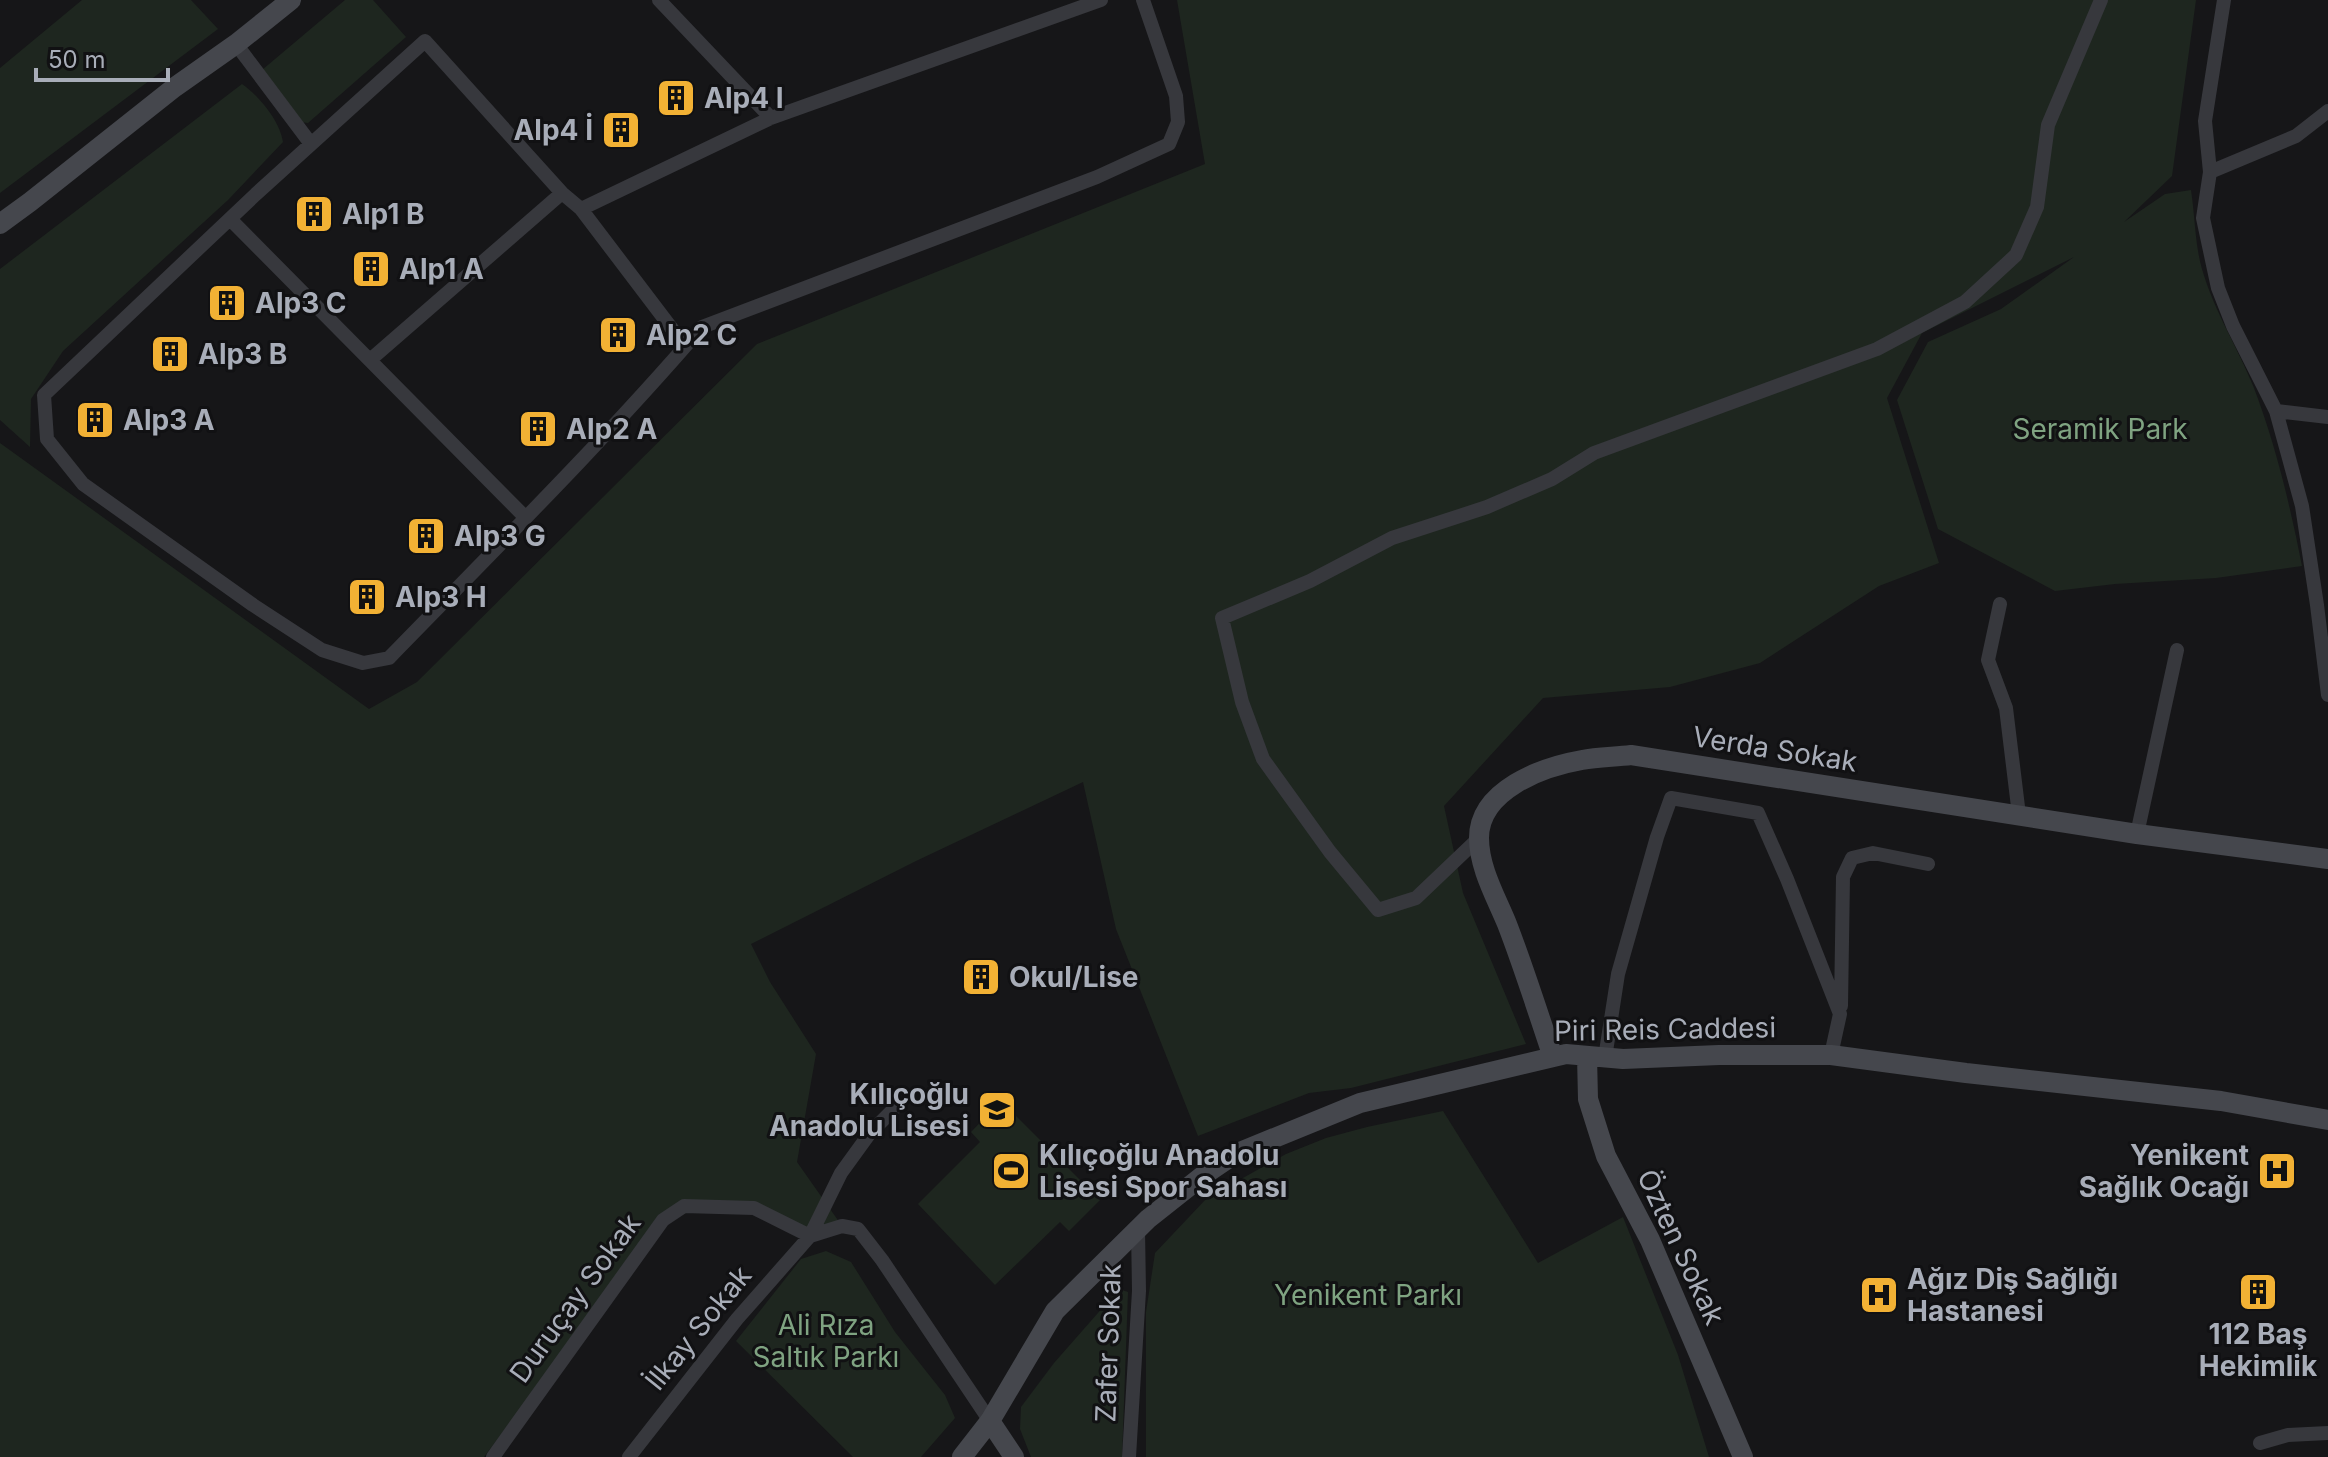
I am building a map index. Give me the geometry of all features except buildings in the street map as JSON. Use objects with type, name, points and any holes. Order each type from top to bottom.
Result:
[{"type":"street","points":[[0,224],[291,0]]},
{"type":"street","points":[[659,0],[771,118]]},
{"type":"street","points":[[581,209],[771,118],[1101,0]]},
{"type":"street","points":[[685,346],[581,209],[562,193],[425,41],[44,395],[47,439],[83,484],[253,605],[322,650],[363,663],[389,658],[601,441],[702,327],[1097,177],[1169,144],[1178,122],[1176,96],[1143,0]]},
{"type":"street","points":[[1479,838],[1416,898],[1378,910],[1330,852],[1263,759],[1242,702],[1222,618],[1310,581],[1392,538],[1487,507],[1539,485],[1594,453],[1877,349],[1965,302],[2016,255],[2037,207],[2048,125],[2101,0]]},
{"type":"street","points":[[2224,0],[2205,121],[2210,172],[2203,218],[2218,288],[2233,326],[2276,411],[2302,506],[2328,695]]},
{"type":"street","points":[[236,44],[311,144]]},
{"type":"street","points":[[2210,172],[2296,136],[2328,111]]},
{"type":"street","points":[[370,360],[562,193]]},
{"type":"street","points":[[230,219],[525,517]]},
{"type":"street","points":[[2276,411],[2328,417]]},
{"type":"street","points":[[2000,604],[1988,660],[2006,708],[2019,815]]},
{"type":"street","points":[[2137,834],[2177,650]]},
{"type":"street","name":"Verda Sokak","points":[[1479,838],[1481,818],[1491,803],[1509,787],[1541,772],[1581,760],[1631,755],[2137,834],[2328,859]]},
{"type":"street","points":[[1596,1057],[1657,837],[1671,798],[1758,813],[1840,1014]]},
{"type":"street","points":[[1479,838],[1481,861],[1508,926],[1553,1057]]},
{"type":"street","points":[[1831,1055],[1840,1014],[1843,877],[1852,858],[1873,853],[1928,864]]},
{"type":"street","name":"Piri Reis Caddesi","points":[[962,1457],[990,1421],[1055,1311],[1148,1219],[1235,1154],[1360,1103],[1566,1054],[1623,1059],[1831,1055],[2221,1101],[2328,1120]]},
{"type":"street","name":"Özten Sokak","points":[[1596,1057],[1588,1099],[1606,1156],[1650,1240],[1743,1457]]},
{"type":"street","name":"İlkay Sokak","points":[[629,1457],[737,1319],[810,1236],[841,1173],[870,1133],[893,1110]]},
{"type":"street","name":"Duruçay Sokak","points":[[493,1457],[663,1220],[684,1206],[754,1208],[810,1236]]},
{"type":"street","points":[[810,1236],[842,1226],[858,1229],[1014,1457]]},
{"type":"street","name":"Zafer Sokak","points":[[1129,1457],[1139,1291],[1138,1230]]},
{"type":"street","points":[[2260,1443],[2288,1435],[2328,1433]]},
{"type":"green space","points":[[82,0],[191,0],[218,29],[0,193],[0,68]]},
{"type":"green space","points":[[345,0],[373,0],[406,37],[308,123],[300,122],[262,70]]},
{"type":"green space","name":"Seramik Park","points":[[1177,0],[2196,0],[2172,176],[2124,222],[2165,194],[2191,190],[2202,269],[2262,410],[2282,476],[2302,566],[2216,578],[2055,591],[1938,529],[1897,400],[1928,342],[2001,309],[2074,257],[1922,333],[1887,398],[1939,563],[1879,586],[1760,663],[1670,687],[1543,698],[1444,806],[1463,893],[1526,1044],[1351,1088],[1309,1093],[1198,1136],[1116,929],[1083,782],[751,944],[770,982],[816,1054],[797,1162],[842,1226],[810,1236],[754,1208],[710,1206],[663,1220],[484,1457],[0,1457],[0,443],[369,709],[417,682],[757,344],[1205,164]]},
{"type":"green space","points":[[242,84],[268,110],[283,142],[228,200],[63,351],[31,399],[30,447],[0,420],[0,269]]},
{"type":"green space","name":"Kılıçoğlu Anadolu Lisesi Spor Sahası","points":[[1001,1101],[1100,1200],[1069,1231],[1060,1222],[995,1285],[918,1204],[980,1142],[971,1132]]},
{"type":"green space","name":"Yenikent Parkı","points":[[1443,1111],[1538,1263],[1623,1217],[1678,1355],[1709,1457],[1146,1457],[1146,1312],[1155,1253],[1207,1198],[1286,1154],[1326,1138]]},
{"type":"green space","name":"Ali Rıza Saltık Parkı","points":[[826,1251],[851,1262],[895,1332],[945,1395],[955,1418],[921,1457],[853,1457],[736,1341],[801,1259]]},
{"type":"green space","points":[[1119,1289],[1128,1292],[1122,1457],[1031,1457],[1020,1429],[1021,1407],[1054,1363]]},
{"type":"place","name":"Alp4 I","points":[[676,98]]},
{"type":"place","name":"Alp4 İ","points":[[621,130]]},
{"type":"place","name":"Alp1 B","points":[[314,214]]},
{"type":"place","name":"Alp1 A","points":[[371,269]]},
{"type":"place","name":"Alp3 C","points":[[227,303]]},
{"type":"place","name":"Alp2 C","points":[[618,335]]},
{"type":"place","name":"Alp3 B","points":[[170,354]]},
{"type":"place","name":"Alp3 A","points":[[95,420]]},
{"type":"place","name":"Alp2 A","points":[[538,429]]},
{"type":"place","name":"Alp3 G","points":[[426,536]]},
{"type":"place","name":"Alp3 H","points":[[367,597]]},
{"type":"place","name":"Okul/Lise","points":[[981,977]]},
{"type":"place","name":"Kılıçoğlu Anadolu Lisesi","points":[[997,1110]]},
{"type":"place","name":"Kılıçoğlu Anadolu Lisesi Spor Sahası","points":[[1011,1171]]},
{"type":"place","name":"Yenikent Sağlık Ocağı","points":[[2277,1171]]},
{"type":"place","name":"112 Baş Hekimlik","points":[[2258,1292]]},
{"type":"place","name":"Ağız Diş Sağlığı Hastanesi","points":[[1879,1295]]}]
